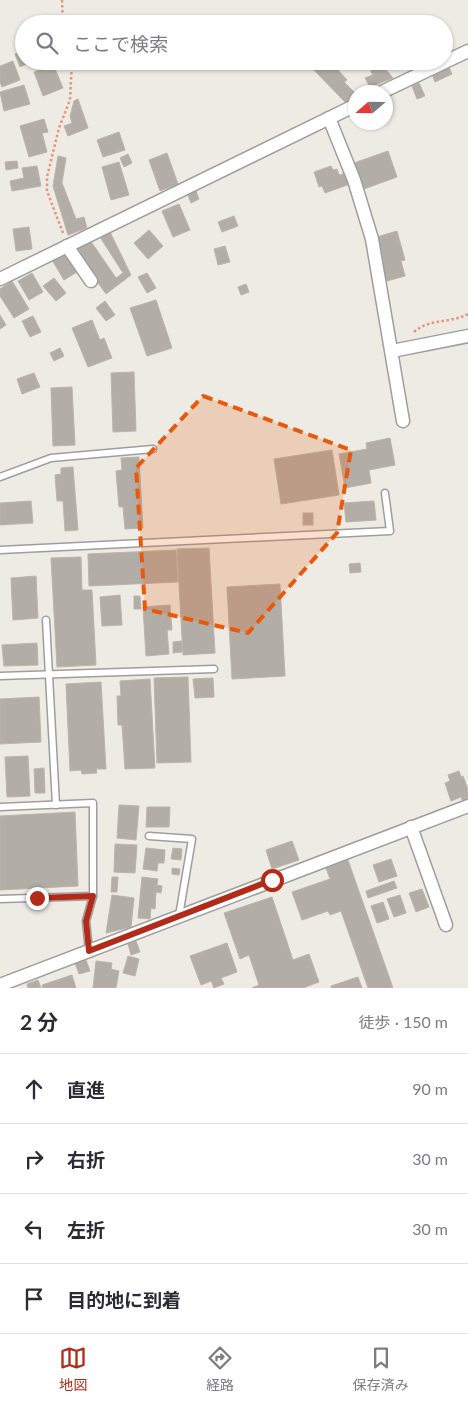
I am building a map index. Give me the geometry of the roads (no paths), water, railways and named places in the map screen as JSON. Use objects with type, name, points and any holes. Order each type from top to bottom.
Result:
[{"type":"street","points":[[453,58],[468,51]]},
{"type":"street","points":[[393,87],[428,70]]},
{"type":"street","points":[[0,279],[348,109]]},
{"type":"street","points":[[329,118],[354,180],[372,239],[403,421]]},
{"type":"street","points":[[68,246],[90,281]]},
{"type":"street","points":[[392,350],[468,336]]},
{"type":"street","points":[[3,986],[179,916],[468,806]]},
{"type":"street","points":[[411,827],[446,925]]},
{"type":"lane","points":[[0,477],[51,458],[153,448]]},
{"type":"lane","points":[[0,550],[390,530],[385,494]]},
{"type":"lane","points":[[46,620],[56,805]]},
{"type":"lane","points":[[0,676],[214,669]]},
{"type":"lane","points":[[0,807],[93,803],[93,896],[86,921],[89,951]]},
{"type":"lane","points":[[149,836],[192,839],[179,916]]},
{"type":"lane","points":[[0,899],[93,896]]}]
